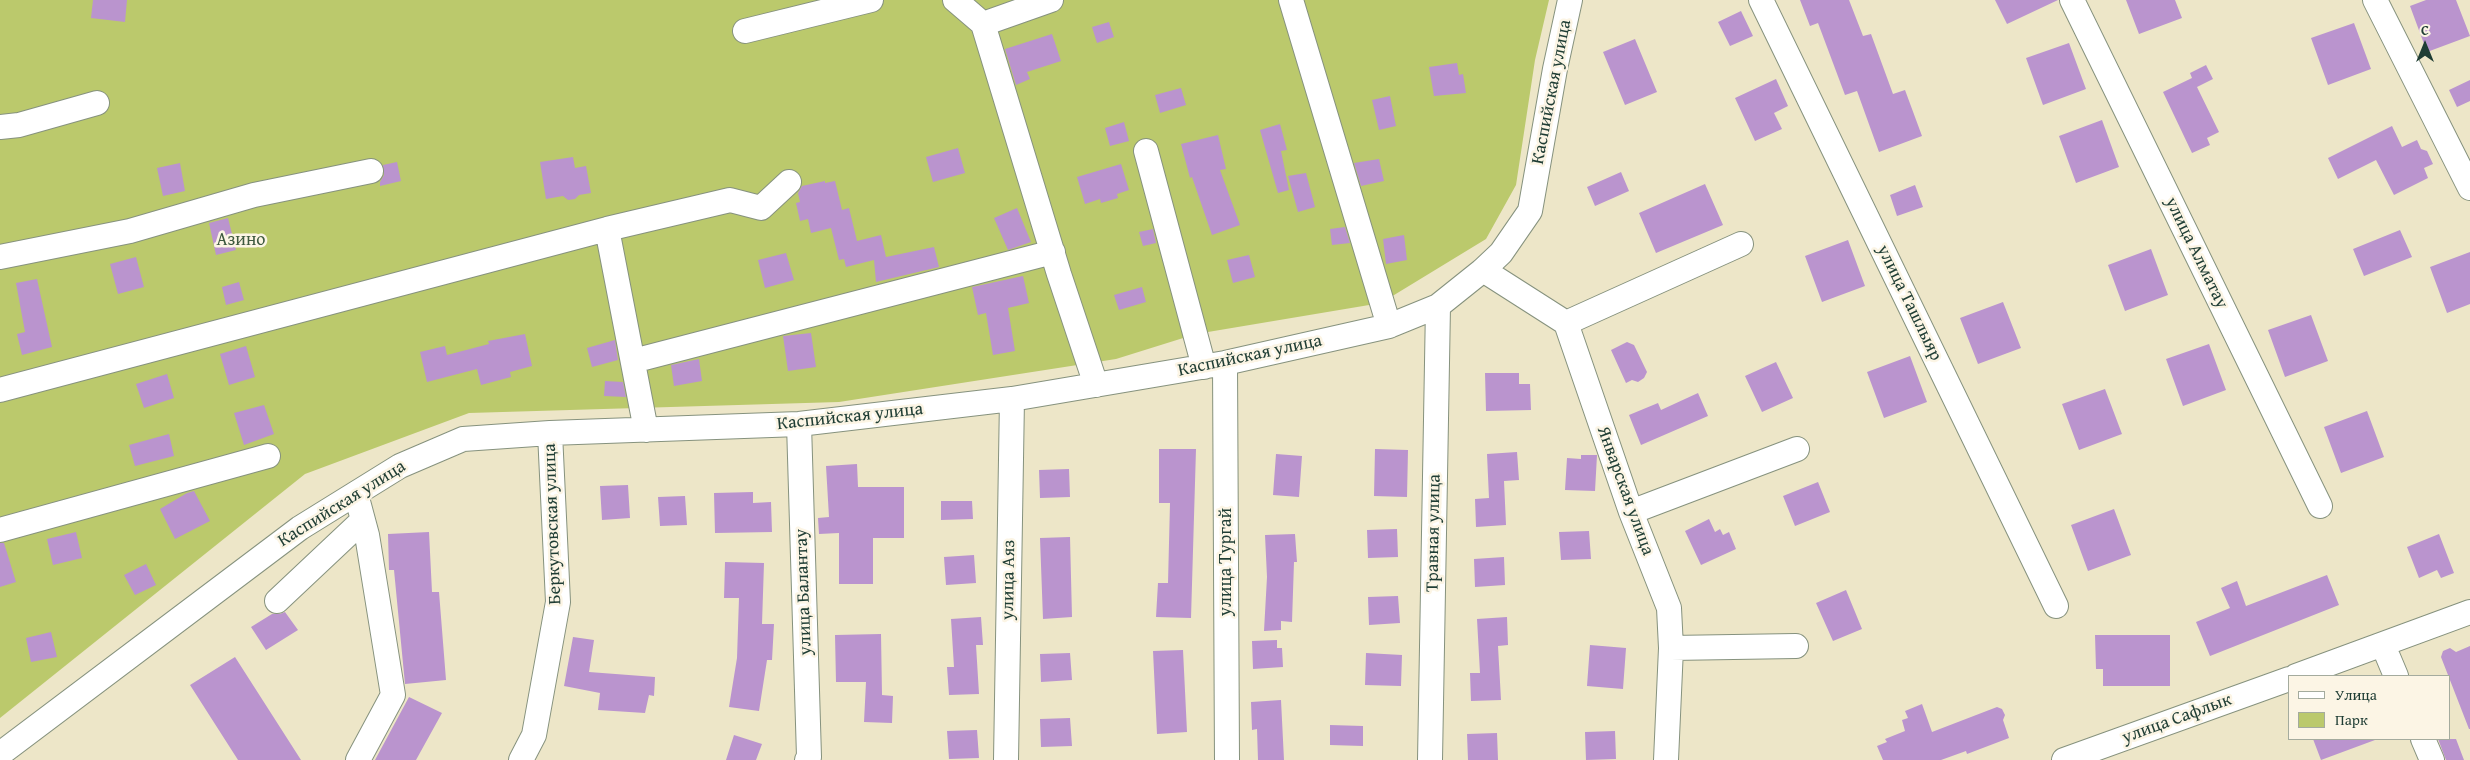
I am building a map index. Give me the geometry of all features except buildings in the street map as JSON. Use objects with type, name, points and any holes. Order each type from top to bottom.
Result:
[{"type":"street","points":[[744,31],[871,0]]},
{"type":"street","points":[[955,0],[983,24],[1096,385]]},
{"type":"street","points":[[983,24],[1051,0]]},
{"type":"street","points":[[1291,0],[1389,326]]},
{"type":"street","name":"Каспийская улица","points":[[0,754],[300,528],[400,466],[463,439],[550,433],[799,424],[1012,399],[1214,365],[1389,326],[1438,306],[1483,270],[1501,252],[1530,210],[1555,69],[1570,0]]},
{"type":"street","name":"улица Ташлыяр","points":[[1761,0],[2056,606]]},
{"type":"street","name":"улица Алматау","points":[[2072,0],[2320,506]]},
{"type":"street","points":[[2375,0],[2470,188]]},
{"type":"street","points":[[0,127],[19,125],[97,103]]},
{"type":"street","name":"улица Тургай","points":[[1146,151],[1214,365],[1227,760]]},
{"type":"street","points":[[0,257],[130,231],[254,195],[371,171]]},
{"type":"street","points":[[0,390],[607,229],[730,200],[761,208],[789,182]]},
{"type":"street","points":[[607,229],[646,430]]},
{"type":"street","points":[[1483,270],[1566,323],[1741,244]]},
{"type":"street","points":[[633,361],[1053,252]]},
{"type":"street","name":"Травная улица","points":[[1430,760],[1438,306]]},
{"type":"street","name":"Январская улица","points":[[1566,323],[1631,512],[1668,608],[1671,648],[1666,760]]},
{"type":"street","name":"улица Аяз","points":[[1006,760],[1012,399]]},
{"type":"street","name":"улица Балантау","points":[[799,424],[809,757],[807,760]]},
{"type":"street","name":"Беркутовская улица","points":[[522,760],[534,735],[558,602],[550,433]]},
{"type":"street","points":[[1631,512],[1797,449]]},
{"type":"street","points":[[0,530],[268,456]]},
{"type":"street","points":[[356,494],[368,545],[392,695],[358,760]]},
{"type":"street","points":[[277,600],[362,521]]},
{"type":"street","points":[[2299,675],[2470,612]]},
{"type":"street","points":[[2383,645],[2396,675]]},
{"type":"street","points":[[1671,648],[1796,646]]},
{"type":"street","name":"улица Сафлык","points":[[2064,760],[2288,679]]},
{"type":"street","points":[[2423,740],[2432,760]]},
{"type":"green space","name":"Азино","points":[[0,0],[1549,0],[1535,60],[1516,185],[1486,239],[1381,303],[1196,334],[1116,359],[839,402],[469,413],[305,474],[0,718]]}]
